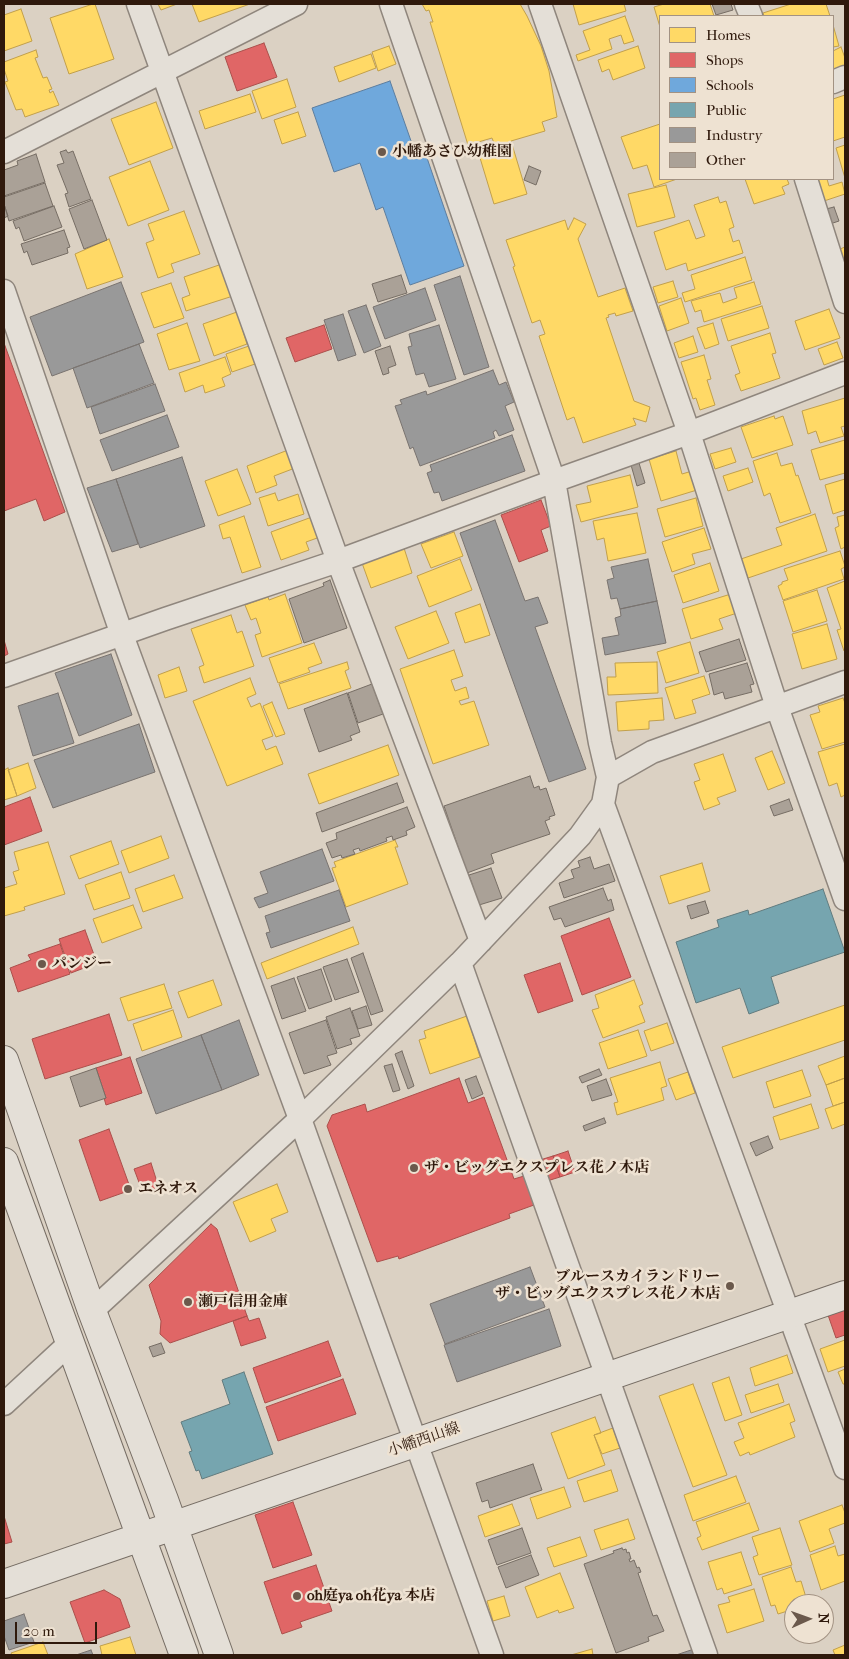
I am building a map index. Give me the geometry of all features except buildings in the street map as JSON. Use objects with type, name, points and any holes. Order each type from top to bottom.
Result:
[{"type":"street","points":[[138,4],[338,561],[481,941]]},
{"type":"street","points":[[4,152],[296,4]]},
{"type":"street","points":[[92,1311],[300,1120],[460,963],[580,836],[603,804],[608,777],[600,743],[554,481],[391,4]]},
{"type":"street","points":[[540,4],[689,433],[777,707],[845,898]]},
{"type":"street","points":[[806,180],[845,302]]},
{"type":"street","points":[[4,291],[122,635],[300,1120],[492,1655]]},
{"type":"street","points":[[4,676],[164,619],[338,561],[689,433],[845,373]]},
{"type":"street","points":[[608,777],[652,752],[845,682]]},
{"type":"street","points":[[603,804],[845,1468]]},
{"type":"street","points":[[460,963],[706,1655]]},
{"type":"street","points":[[4,1060],[92,1311],[173,1526],[219,1655]]},
{"type":"street","points":[[4,1162],[184,1655]]},
{"type":"street","name":"小幡西山線","points":[[4,1584],[845,1295]]},
{"type":"street","points":[[4,1404],[70,1343]]},
{"type":"place","name":"小幡あさひ幼稚園","points":[[382,152]]},
{"type":"place","name":"パンジー","points":[[42,964]]},
{"type":"place","name":"ザ・ビッグエクスプレス花ノ木店","points":[[414,1168]]},
{"type":"place","name":"エネオス","points":[[128,1189]]},
{"type":"place","name":"ブルースカイランドリー ザ・ビッグエクスプレス花ノ木店","points":[[730,1286]]},
{"type":"place","name":"瀬戸信用金庫","points":[[188,1302]]},
{"type":"place","name":"oh庭ya oh花ya 本店","points":[[297,1596]]}]
